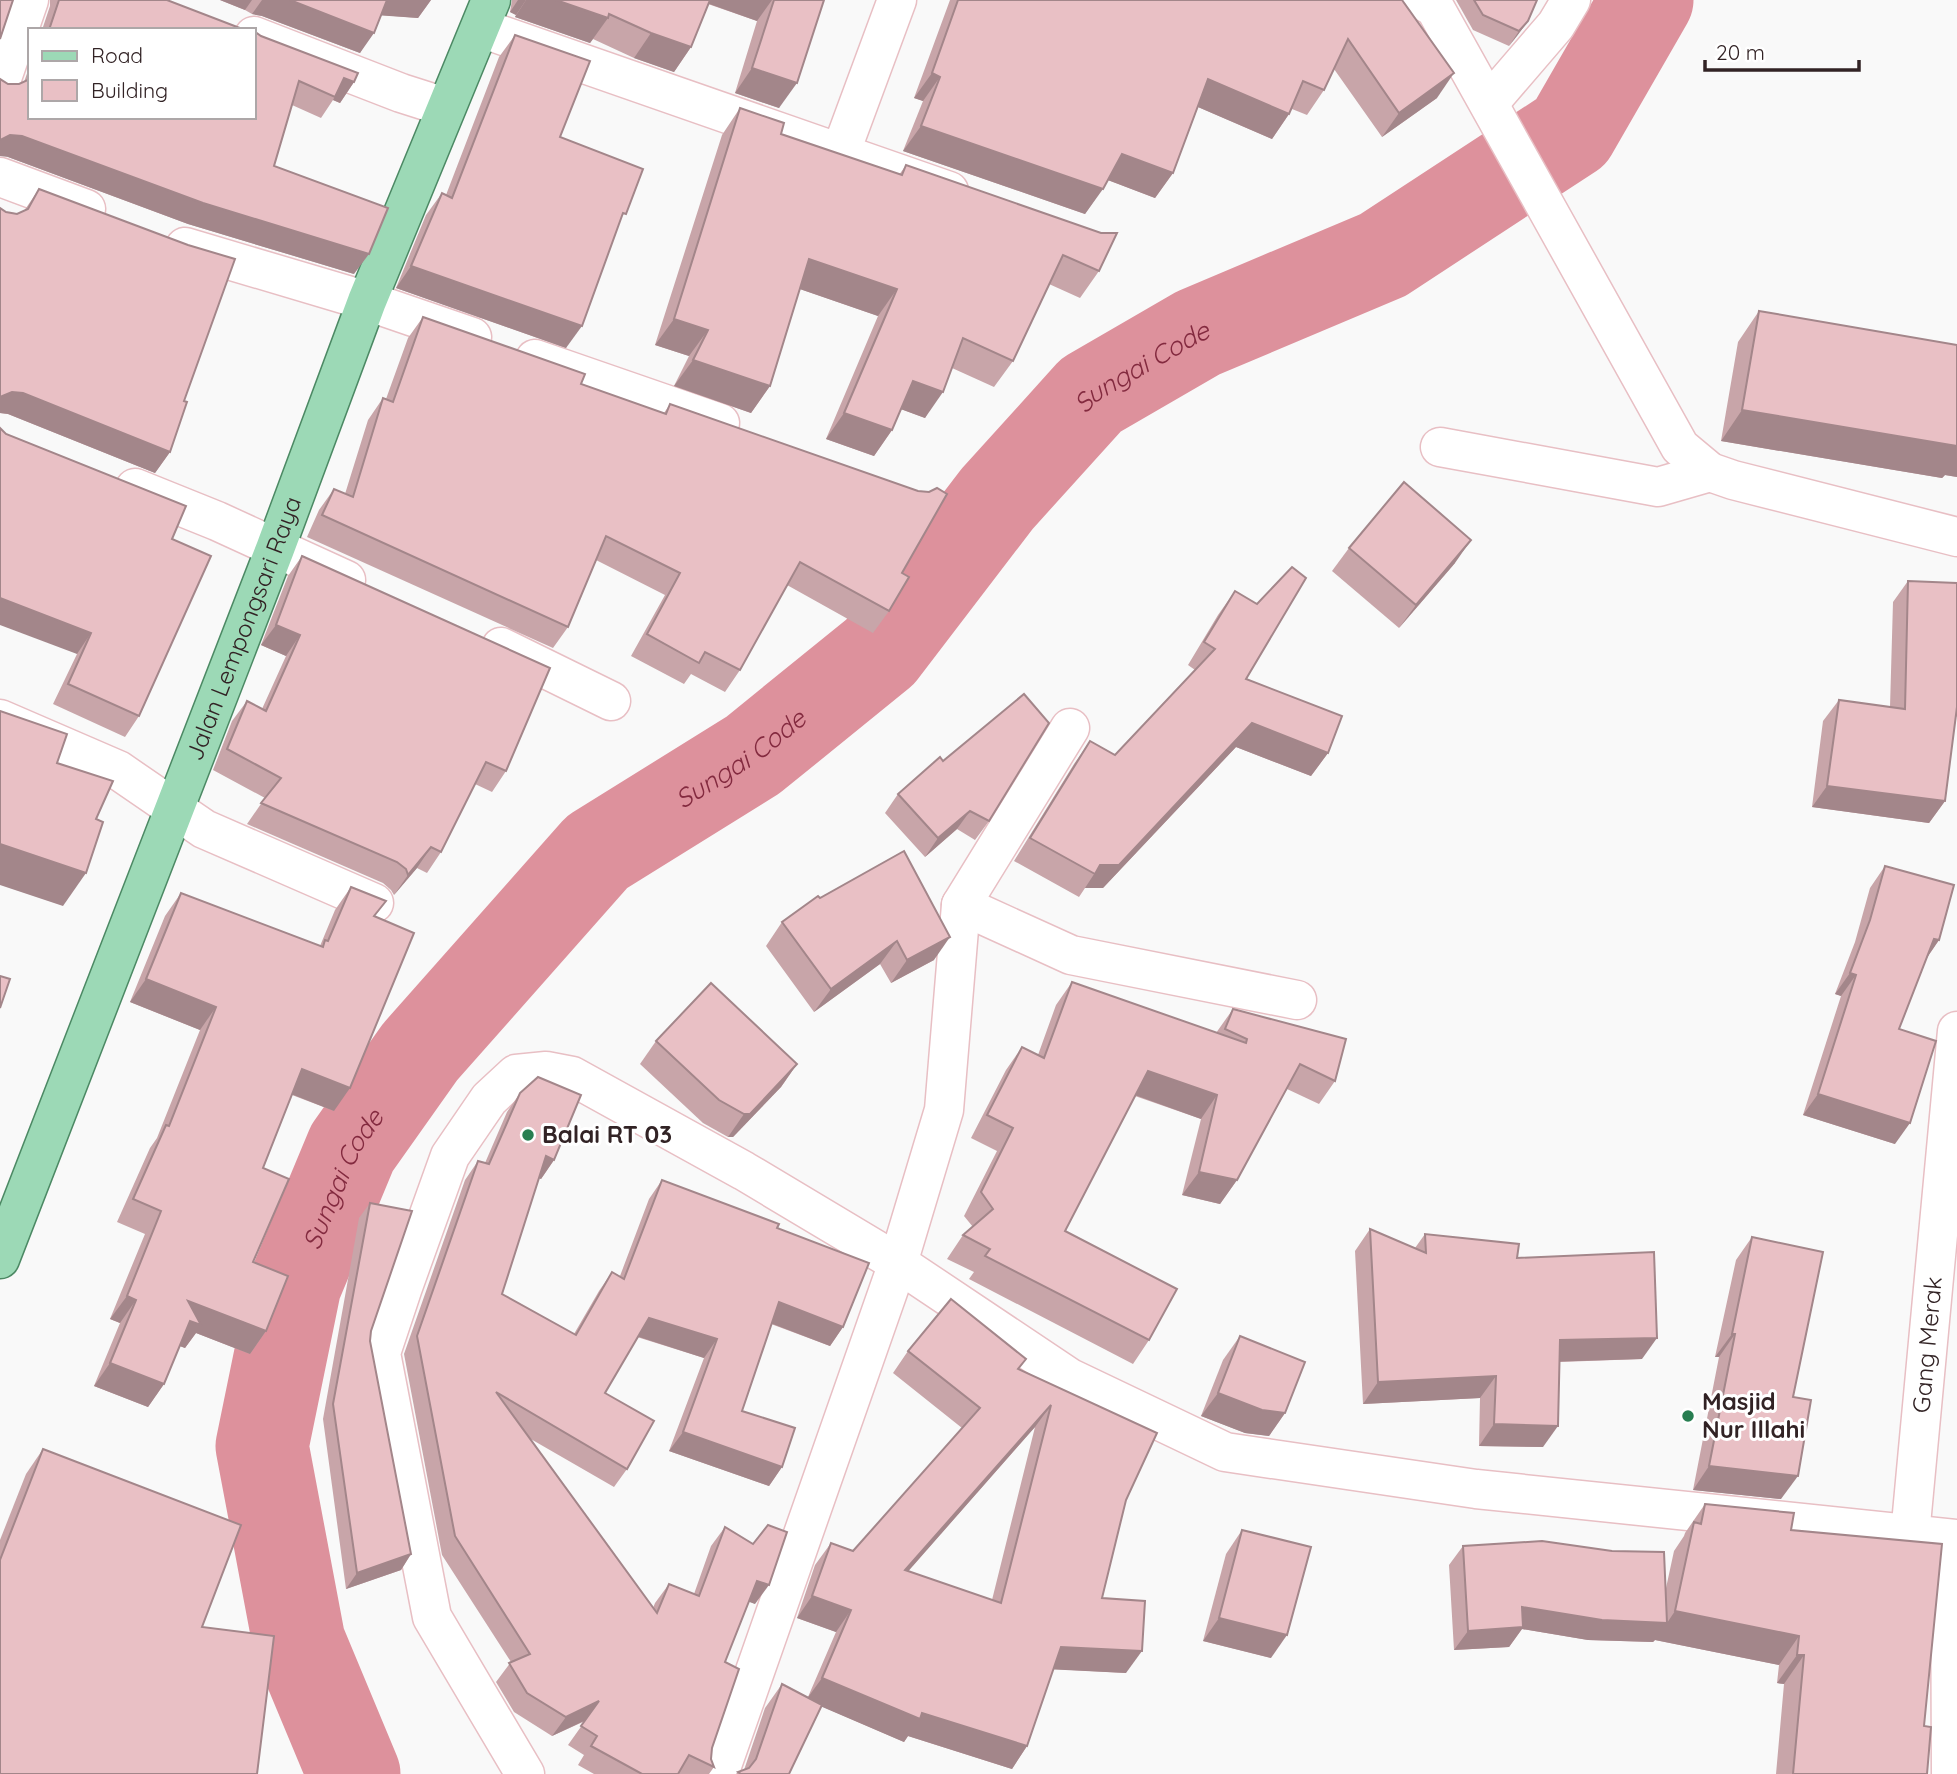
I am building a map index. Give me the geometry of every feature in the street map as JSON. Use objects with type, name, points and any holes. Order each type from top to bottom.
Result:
[{"type":"main road","name":"Jalan Lempongsari Raya","points":[[0,1259],[275,548],[367,301],[445,107],[486,14]]},
{"type":"street","points":[[0,84],[29,0]]},
{"type":"street","points":[[839,153],[897,0]]},
{"type":"street","points":[[1422,0],[1435,8],[1680,447],[1710,472],[1733,480],[1957,537]]},
{"type":"street","points":[[1489,103],[1556,24],[1571,0]]},
{"type":"street","points":[[486,14],[839,153],[977,200]]},
{"type":"street","points":[[256,37],[445,107]]},
{"type":"street","points":[[4,190],[116,221]]},
{"type":"street","points":[[155,235],[367,301],[746,433]]},
{"type":"street","points":[[1440,447],[1658,486],[1710,472]]},
{"type":"street","points":[[102,475],[217,521],[374,592]]},
{"type":"street","points":[[473,634],[611,701]]},
{"type":"street","points":[[0,719],[118,770],[204,830],[374,903]]},
{"type":"street","points":[[719,1774],[898,1263],[944,1110],[961,905],[1070,728]]},
{"type":"street","points":[[961,905],[1071,955],[1297,1000]]},
{"type":"street","name":"Gang Merak","points":[[1910,1535],[1957,1031]]},
{"type":"street","points":[[525,1774],[432,1617],[381,1353],[450,1156],[489,1099],[516,1074],[547,1071],[572,1076],[744,1171],[898,1263],[1070,1378],[1225,1452],[1476,1489],[1953,1539],[1951,1774]]},
{"type":"building","points":[[0,0],[13,0],[0,39]]},
{"type":"building","points":[[59,0],[167,0],[240,28],[50,28]]},
{"type":"building","points":[[290,0],[387,0],[374,33]]},
{"type":"building","points":[[556,0],[710,0],[691,47],[609,14],[608,18]]},
{"type":"building","points":[[774,0],[824,0],[797,83],[752,68]]},
{"type":"building","points":[[958,0],[1402,0],[1454,73],[1399,113],[1348,39],[1324,90],[1303,81],[1289,114],[1208,79],[1173,173],[1122,154],[1103,189],[921,126],[940,77],[932,73]]},
{"type":"building","points":[[1474,0],[1537,0],[1528,21],[1519,31],[1483,15]]},
{"type":"building","points":[[256,32],[358,73],[354,82],[344,78],[335,97],[299,81],[274,166],[388,208],[369,254],[203,203],[22,136],[10,135],[0,140],[0,79],[8,84],[19,84],[28,80],[28,119],[256,119]]},
{"type":"building","points":[[515,35],[590,61],[560,137],[643,169],[626,214],[623,213],[582,326],[411,266],[442,193],[452,198]]},
{"type":"building","points":[[740,108],[784,123],[781,134],[902,175],[906,165],[1101,233],[1117,233],[1099,271],[1063,255],[1013,361],[963,338],[943,392],[913,381],[892,430],[844,413],[897,289],[809,259],[770,386],[693,360],[708,330],[674,319]]},
{"type":"building","points":[[39,189],[188,245],[235,259],[184,401],[187,402],[170,452],[23,393],[12,392],[0,398],[0,208],[17,214],[28,209]]},
{"type":"building","points":[[1759,311],[1957,345],[1957,446],[1742,410]]},
{"type":"building","points":[[423,317],[585,374],[581,384],[666,414],[670,404],[918,491],[929,492],[937,488],[947,494],[902,573],[909,577],[889,611],[800,562],[740,670],[705,652],[699,663],[647,634],[680,573],[606,536],[568,627],[322,515],[334,489],[353,497],[383,398],[393,402]]},
{"type":"building","points":[[0,428],[6,434],[186,506],[172,539],[211,556],[139,716],[68,684],[91,633],[0,598]]},
{"type":"building","points":[[1404,482],[1471,540],[1416,605],[1349,548]]},
{"type":"building","points":[[302,556],[550,668],[506,771],[486,762],[441,852],[431,847],[408,875],[406,869],[397,862],[261,803],[281,778],[227,749],[247,701],[266,711],[300,635],[276,625]]},
{"type":"building","points":[[1292,567],[1306,578],[1246,679],[1342,716],[1328,753],[1252,723],[1119,865],[1100,865],[1095,874],[1030,838],[1090,741],[1115,755],[1215,649],[1204,642],[1235,591],[1257,604]]},
{"type":"building","points":[[1908,581],[1957,583],[1957,707],[1945,801],[1827,786],[1839,700],[1905,709]]},
{"type":"building","points":[[1024,694],[1049,723],[989,821],[970,811],[938,838],[898,794],[940,757],[943,761]]},
{"type":"building","points":[[0,711],[67,734],[57,763],[113,781],[96,819],[103,822],[86,873],[0,844]]},
{"type":"building","points":[[904,851],[950,937],[907,960],[897,941],[831,989],[782,922],[818,896],[820,898]]},
{"type":"building","points":[[1885,866],[1954,885],[1939,940],[1934,939],[1899,1029],[1936,1041],[1910,1123],[1818,1094],[1856,975],[1850,973],[1870,920]]},
{"type":"building","points":[[351,887],[386,901],[374,916],[414,933],[350,1088],[302,1069],[263,1168],[289,1179],[253,1262],[288,1276],[266,1331],[188,1301],[201,1325],[190,1321],[164,1384],[110,1363],[136,1300],[127,1296],[161,1211],[133,1199],[166,1125],[169,1126],[216,1007],[146,979],[181,893],[323,947]]},
{"type":"building","points":[[0,976],[10,979],[0,1008]]},
{"type":"building","points":[[1072,982],[1246,1043],[1247,1039],[1225,1029],[1233,1009],[1346,1039],[1335,1081],[1300,1064],[1237,1180],[1199,1172],[1217,1095],[1148,1071],[1065,1231],[1177,1289],[1149,1340],[985,1256],[990,1249],[963,1235],[993,1209],[981,1192],[1013,1128],[987,1115],[1022,1047],[1044,1058]]},
{"type":"building","points":[[711,983],[797,1064],[750,1114],[744,1114],[719,1100],[656,1041]]},
{"type":"building","points":[[538,1077],[581,1095],[554,1160],[546,1156],[502,1294],[576,1335],[612,1272],[624,1279],[662,1180],[779,1224],[777,1228],[869,1263],[843,1327],[779,1302],[742,1411],[795,1428],[782,1467],[683,1432],[717,1339],[649,1318],[605,1393],[654,1421],[627,1469],[496,1392],[657,1613],[669,1584],[699,1596],[725,1527],[753,1544],[768,1525],[787,1532],[769,1585],[757,1581],[725,1662],[739,1669],[712,1748],[711,1759],[714,1767],[689,1755],[678,1774],[642,1774],[591,1746],[597,1736],[581,1726],[599,1701],[566,1717],[527,1693],[509,1663],[530,1654],[455,1536],[417,1336],[478,1161],[489,1164],[520,1093]]},
{"type":"building","points":[[370,1203],[412,1211],[371,1331],[370,1341],[411,1554],[357,1573],[333,1404]]},
{"type":"building","points":[[1370,1229],[1426,1253],[1425,1234],[1519,1244],[1517,1258],[1654,1252],[1657,1338],[1560,1340],[1558,1426],[1494,1424],[1496,1376],[1378,1382]]},
{"type":"building","points":[[1752,1237],[1823,1252],[1793,1397],[1811,1400],[1798,1476],[1709,1466]]},
{"type":"building","points":[[951,1299],[1026,1359],[1018,1369],[1157,1433],[1126,1500],[1102,1598],[1145,1601],[1142,1651],[1061,1647],[1027,1746],[922,1713],[920,1719],[822,1678],[851,1610],[812,1596],[831,1543],[853,1551],[980,1408],[908,1351]],"holes":[[[1051,1405],[1001,1603],[905,1570]]]},
{"type":"building","points":[[1240,1336],[1305,1362],[1285,1413],[1262,1410],[1218,1393]]},
{"type":"building","points":[[43,1449],[241,1525],[202,1627],[274,1636],[257,1774],[0,1774],[0,1560]]},
{"type":"building","points":[[1705,1504],[1794,1513],[1791,1530],[1942,1544],[1924,1726],[1931,1727],[1927,1774],[1793,1774],[1804,1655],[1797,1655],[1799,1636],[1675,1611],[1694,1522],[1701,1524]]},
{"type":"building","points":[[1242,1530],[1311,1547],[1287,1635],[1219,1618]]},
{"type":"building","points":[[1542,1541],[1612,1551],[1664,1552],[1667,1623],[1602,1620],[1522,1607],[1523,1627],[1468,1631],[1463,1546]]},
{"type":"building","points":[[782,1684],[822,1705],[789,1774],[741,1774],[738,1772],[749,1768],[756,1759]]},
{"type":"waterway","name":"Sungai Code","points":[[354,1774],[299,1642],[262,1446],[295,1285],[352,1148],[420,1052],[597,852],[753,755],[880,652],[997,499],[1091,395],[1198,333],[1383,255],[1571,132],[1647,0]]},
{"type":"place","name":"Balai RT 03","points":[[528,1135]]},
{"type":"place","name":"Masjid Nur Illahi","points":[[1688,1416]]}]
